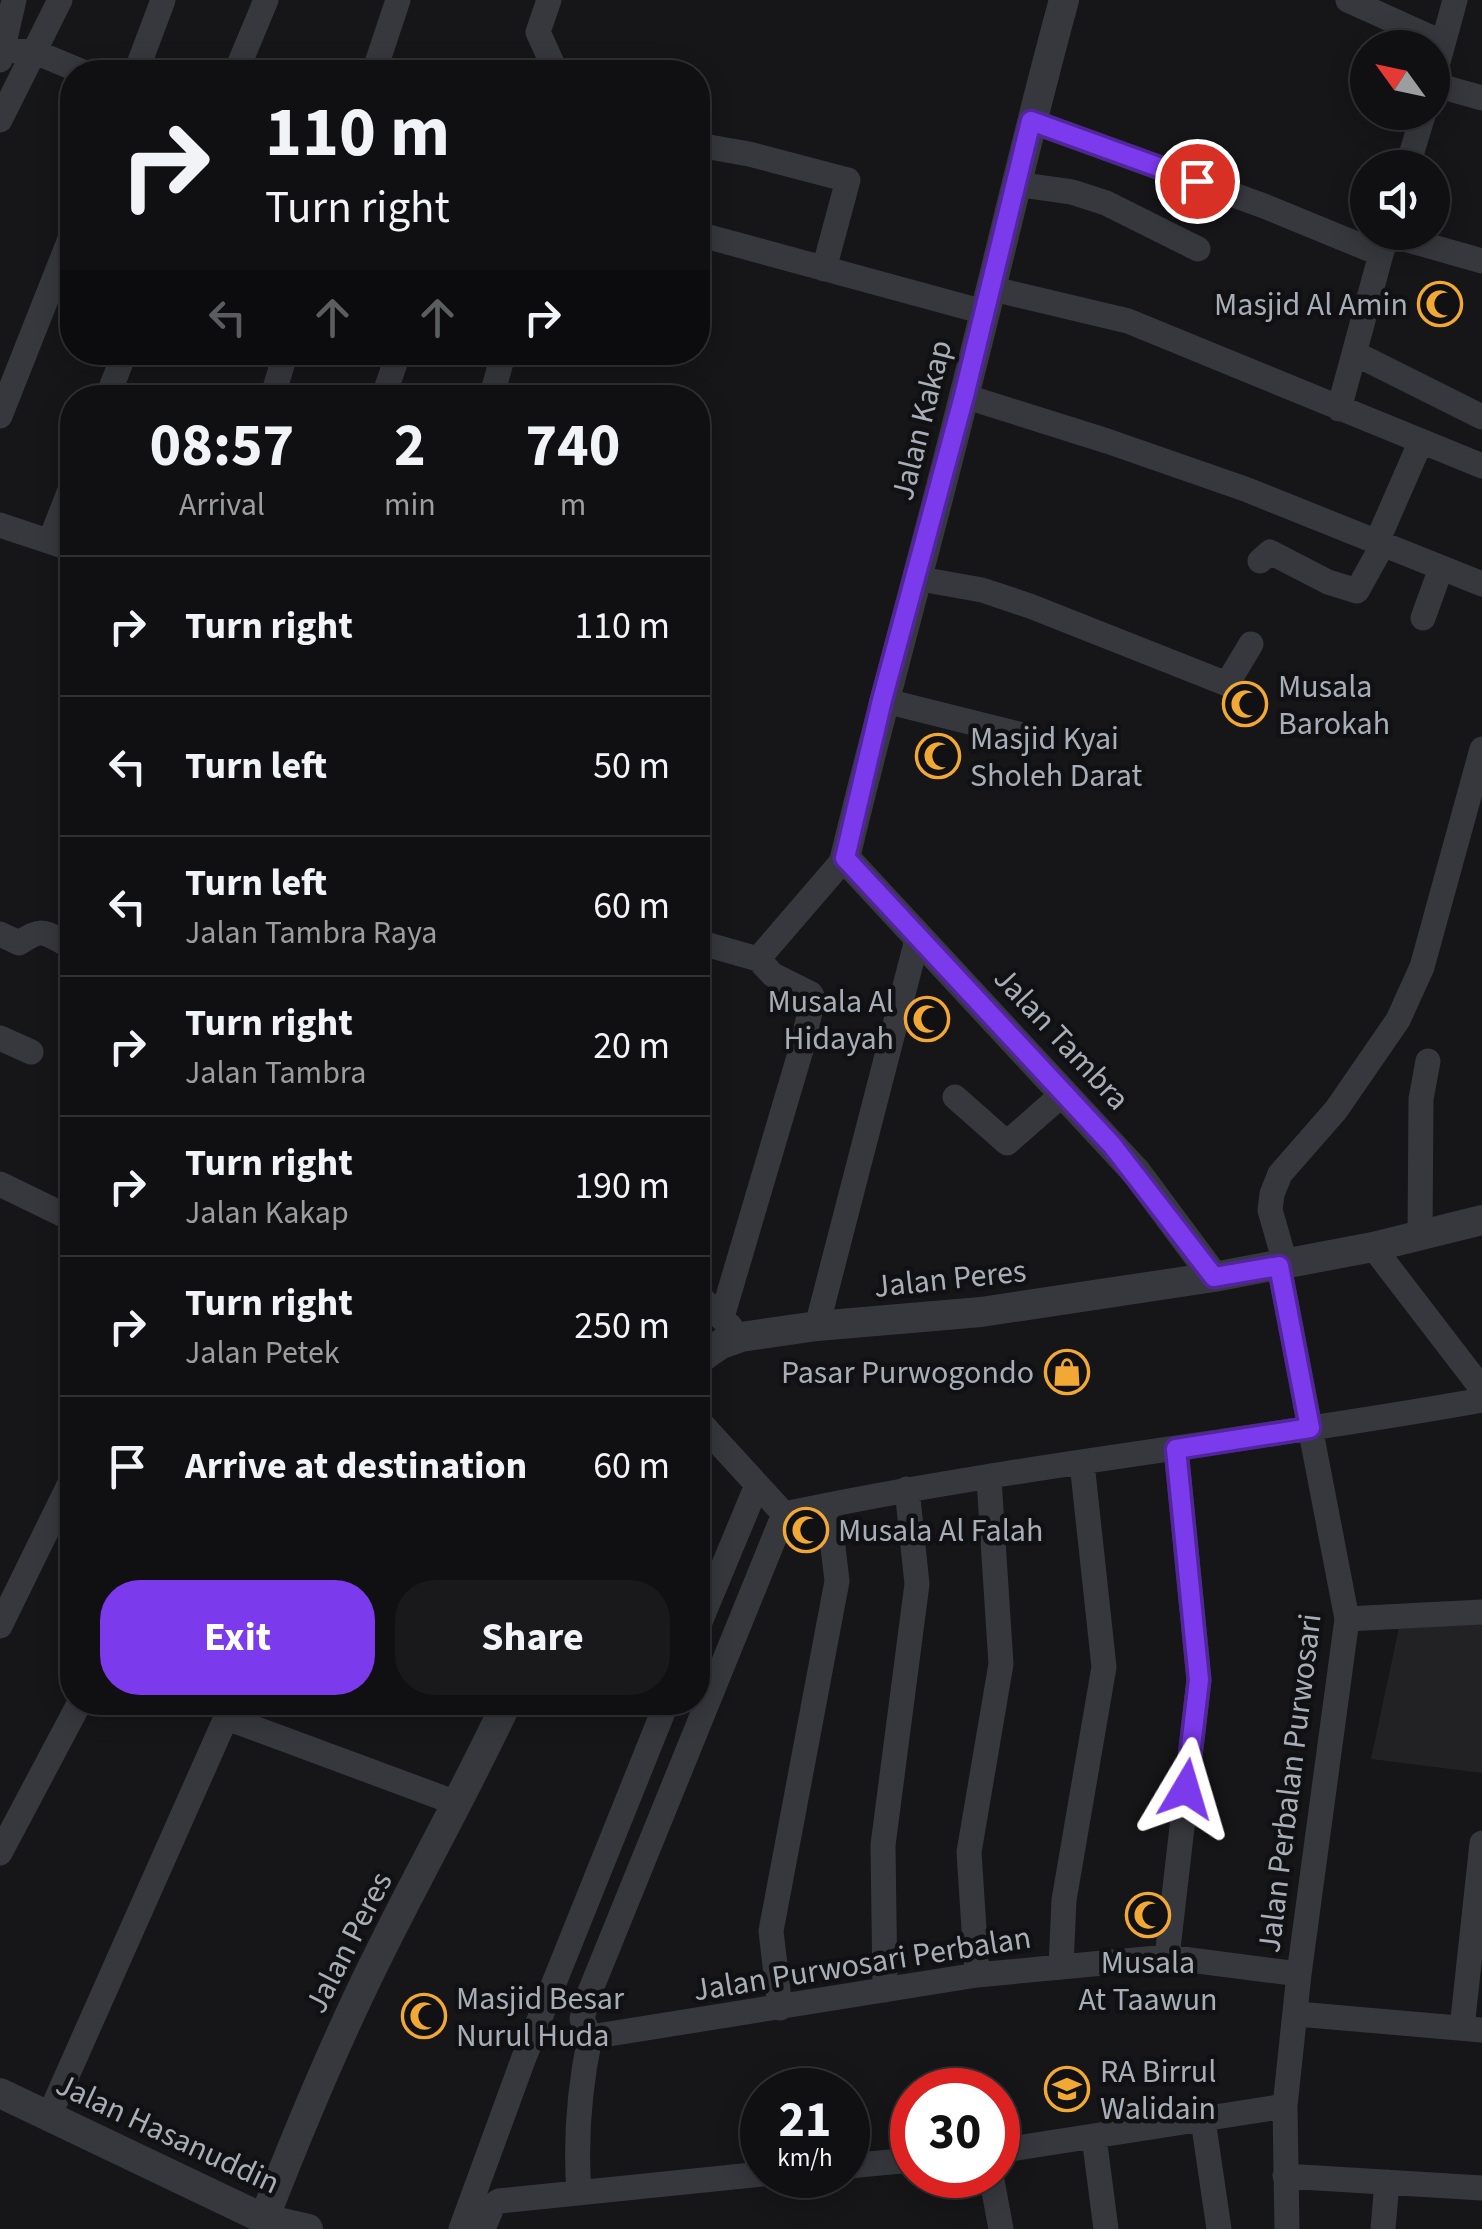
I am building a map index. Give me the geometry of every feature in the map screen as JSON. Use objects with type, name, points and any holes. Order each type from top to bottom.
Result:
[{"type":"street","points":[[14,0],[1,53],[35,52],[60,62]]},
{"type":"street","points":[[0,120],[60,0]]},
{"type":"street","points":[[140,60],[163,0]]},
{"type":"street","points":[[241,60],[266,0]]},
{"type":"street","points":[[549,0],[538,32],[551,60]]},
{"type":"street","name":"Jalan Kakap","points":[[845,858],[882,700],[1064,0]]},
{"type":"street","points":[[1348,0],[1414,30]]},
{"type":"street","points":[[1447,30],[1455,0]]},
{"type":"street","points":[[376,60],[388,3]]},
{"type":"street","points":[[1450,89],[1482,98]]},
{"type":"street","points":[[1031,121],[1246,199],[1350,230]]},
{"type":"street","points":[[710,146],[848,180],[824,269]]},
{"type":"street","points":[[1015,184],[1072,192],[1106,203],[1198,249]]},
{"type":"street","points":[[710,237],[824,269],[987,300],[1128,321],[1482,466]]},
{"type":"street","points":[[1339,408],[1382,250]]},
{"type":"street","points":[[1434,250],[1482,260]]},
{"type":"street","points":[[0,416],[60,264]]},
{"type":"street","points":[[1354,353],[1482,417]]},
{"type":"street","points":[[964,396],[1246,490],[1482,584]]},
{"type":"street","points":[[1260,561],[1270,552],[1328,582],[1357,590],[1421,442]]},
{"type":"street","points":[[0,525],[60,545]]},
{"type":"street","points":[[1423,618],[1440,568]]},
{"type":"street","points":[[915,578],[982,590],[1030,606],[1227,684],[1251,644]]},
{"type":"street","points":[[882,700],[1018,734]]},
{"type":"street","name":"Jalan Perbalan Purwosari","points":[[1287,2229],[1285,2106],[1298,1974],[1347,1619],[1270,1198],[1298,1151],[1336,1110],[1398,1020],[1422,967],[1482,750]]},
{"type":"street","points":[[758,959],[845,858]]},
{"type":"street","name":"Jalan Tambra","points":[[845,858],[1066,1092],[1136,1172],[1214,1277]]},
{"type":"street","points":[[0,934],[20,943],[40,932],[60,941]]},
{"type":"street","points":[[816,1326],[918,936]]},
{"type":"street","points":[[710,945],[758,959],[773,976],[811,994],[813,999],[731,1327],[710,1307]]},
{"type":"street","points":[[0,1038],[30,1052]]},
{"type":"street","points":[[1420,1236],[1420,1099],[1428,1061]]},
{"type":"street","points":[[955,1097],[1007,1143],[1066,1092]]},
{"type":"street","points":[[0,1184],[60,1213]]},
{"type":"street","name":"Jalan Peres","points":[[710,1352],[722,1344],[731,1327],[816,1326],[982,1312],[1282,1266],[1482,1220]]},
{"type":"street","points":[[1373,1247],[1482,1389]]},
{"type":"street","points":[[784,1514],[906,1488],[989,1479],[1482,1400]]},
{"type":"street","points":[[710,1433],[784,1514]]},
{"type":"street","points":[[1167,1957],[1199,1680],[1176,1449]]},
{"type":"street","points":[[1061,1967],[1064,1900],[1104,1667],[1082,1462]]},
{"type":"street","points":[[977,1975],[969,1852],[1001,1664],[989,1479]]},
{"type":"street","points":[[710,1597],[757,1485]]},
{"type":"street","points":[[885,1990],[883,1846],[917,1584],[906,1488]]},
{"type":"street","points":[[0,1626],[60,1503]]},
{"type":"street","points":[[780,2008],[771,1931],[837,1580],[828,1505]]},
{"type":"street","points":[[710,1697],[784,1514]]},
{"type":"street","points":[[1347,1619],[1482,1612]]},
{"type":"street","points":[[0,1853],[73,1715]]},
{"type":"street","points":[[48,2116],[228,1715]]},
{"type":"street","points":[[242,1715],[459,1804]]},
{"type":"street","name":"Jalan Peres","points":[[263,2224],[337,2042],[501,1715]]},
{"type":"street","points":[[461,2229],[523,2060],[662,1715]]},
{"type":"street","points":[[579,2192],[575,2140],[579,2089],[590,2037],[582,2019],[703,1715]]},
{"type":"street","points":[[1297,2014],[1472,2029],[1482,1844]]},
{"type":"street","name":"Jalan Purwosari Perbalan","points":[[590,2037],[977,1975],[1167,1957],[1298,1974]]},
{"type":"street","name":"Jalan Hasanuddin","points":[[0,2094],[263,2224],[308,2229]]},
{"type":"street","points":[[1020,2148],[1285,2106]]},
{"type":"street","points":[[1203,2120],[1219,2229]]},
{"type":"street","points":[[1094,2136],[1106,2229]]},
{"type":"street","points":[[483,2229],[499,2201],[740,2176]]},
{"type":"street","points":[[1285,2176],[1482,2188]]},
{"type":"street","points":[[1383,2229],[1388,2182]]},
{"type":"street","points":[[995,2198],[1001,2229]]},
{"type":"shaded area","points":[[1482,1616],[1482,1773],[1371,1759],[1401,1618]]},
{"type":"place","name":"Masjid Al Amin","points":[[1440,304]]},
{"type":"place","name":"Musala Barokah","points":[[1245,704]]},
{"type":"place","name":"Masjid Kyai Sholeh Darat","points":[[938,756]]},
{"type":"place","name":"Musala Al Hidayah","points":[[927,1019]]},
{"type":"place","name":"Pasar Purwogondo","points":[[1067,1372]]},
{"type":"place","name":"Musala Al Falah","points":[[806,1530]]},
{"type":"place","name":"Musala At Taawun","points":[[1148,1915]]},
{"type":"place","name":"Masjid Besar Nurul Huda","points":[[424,2016]]},
{"type":"place","name":"RA Birrul Walidain","points":[[1067,2089]]},
{"type":"route","points":[[1186,1789],[1199,1680],[1176,1449],[1310,1428],[1279,1266],[1214,1277],[1136,1172],[1066,1092],[845,858],[1031,121],[1197,181]]}]
